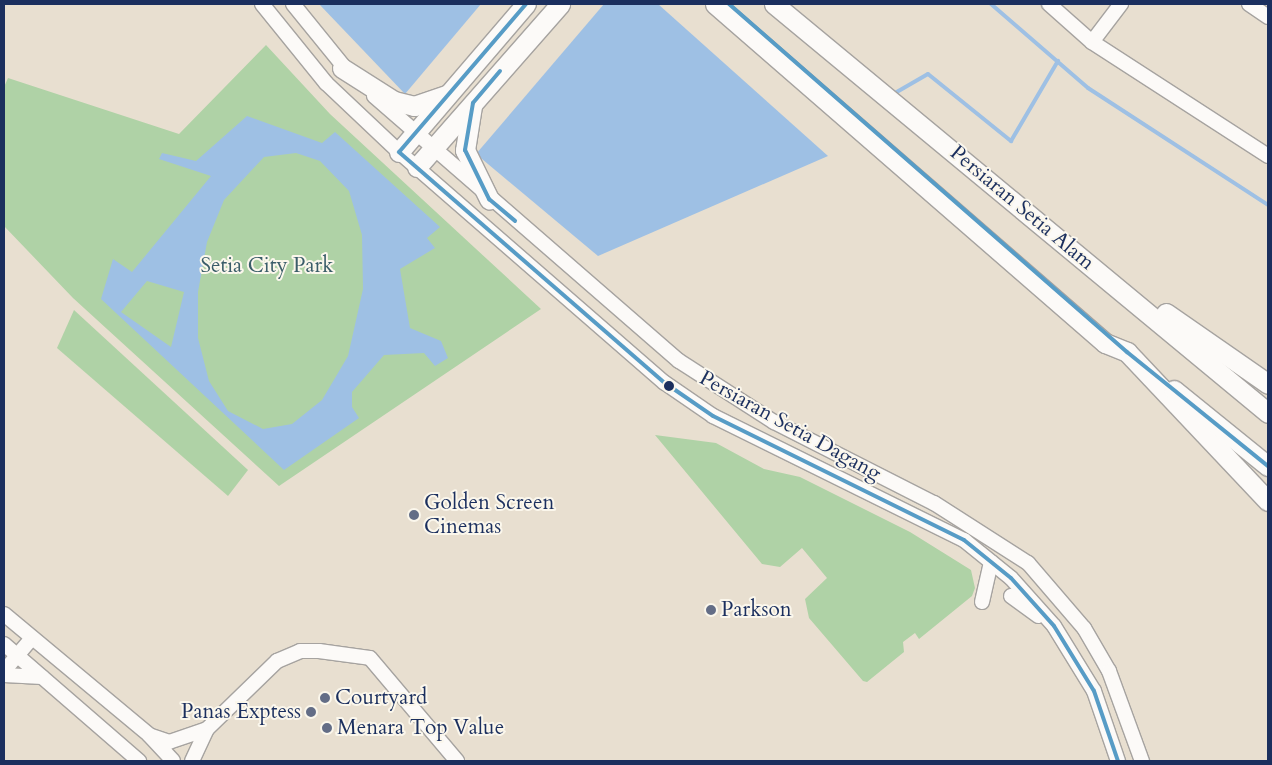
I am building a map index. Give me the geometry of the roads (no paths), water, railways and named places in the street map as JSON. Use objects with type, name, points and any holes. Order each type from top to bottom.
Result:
[{"type":"highway","points":[[399,152],[526,4]]},
{"type":"highway","points":[[416,168],[560,4]]},
{"type":"highway","points":[[714,4],[1105,343],[1127,352],[1268,501]]},
{"type":"highway","name":"Persiaran Setia Alam","points":[[729,4],[1127,352],[1268,466]]},
{"type":"highway","name":"Persiaran Setia Alam","points":[[774,4],[1268,412]]},
{"type":"highway","points":[[342,68],[394,101],[414,106],[451,92]]},
{"type":"highway","points":[[473,102],[465,150],[489,198]]},
{"type":"highway","points":[[1070,248],[1268,384]]},
{"type":"street","name":"Persiaran Setia Dagang","points":[[262,4],[326,83],[416,168],[600,331],[713,416],[964,540],[1021,587],[1054,626],[1094,691],[1118,761]]},
{"type":"street","name":"Persiaran Setia Dagang","points":[[293,4],[342,68],[489,198],[715,387],[934,503],[1028,563],[1094,646],[1133,729],[1142,761]]},
{"type":"street","points":[[1092,42],[1121,4]]},
{"type":"street","points":[[1249,4],[1268,17]]},
{"type":"street","points":[[1058,7],[1092,42],[1268,156]]},
{"type":"street","points":[[982,602],[991,562]]},
{"type":"street","points":[[1011,596],[1054,626]]},
{"type":"street","points":[[6,622],[32,638],[149,734],[172,761]]},
{"type":"street","points":[[4,673],[32,638]]},
{"type":"street","points":[[4,644],[139,761]]},
{"type":"street","points":[[192,761],[207,729],[277,661],[300,651],[342,651],[376,663],[457,761]]},
{"type":"street","points":[[4,673],[43,677]]},
{"type":"street","points":[[149,734],[169,742],[207,729]]},
{"type":"water","points":[[319,4],[481,4],[405,94]]},
{"type":"water","points":[[604,4],[658,4],[828,156],[598,256],[476,154]]},
{"type":"water","points":[[247,116],[322,143],[335,132],[440,227],[427,238],[435,248],[400,269],[410,328],[441,341],[448,358],[435,366],[424,353],[384,355],[352,392],[352,407],[359,418],[284,470],[101,299],[113,259],[132,272],[211,176],[159,159],[162,153],[196,161]],"holes":[[[296,153],[320,161],[349,191],[362,235],[363,289],[348,356],[322,400],[292,424],[263,429],[228,411],[209,381],[198,338],[198,292],[207,242],[224,200],[264,157]],[[147,281],[184,292],[171,347],[121,312]]]},
{"type":"waterway","points":[[991,4],[1088,88],[1268,205]]},
{"type":"waterway","points":[[895,93],[928,74],[1011,141],[1058,61]]},
{"type":"place","name":"Golden Screen Cinemas","points":[[414,515]]},
{"type":"place","name":"Parkson","points":[[711,610]]},
{"type":"place","name":"Courtyard","points":[[325,698]]},
{"type":"place","name":"Panas Exptess","points":[[311,712]]},
{"type":"place","name":"Menara Top Value","points":[[327,728]]},
{"type":"park label","name":"Setia City Park","points":[[267,266]]}]
